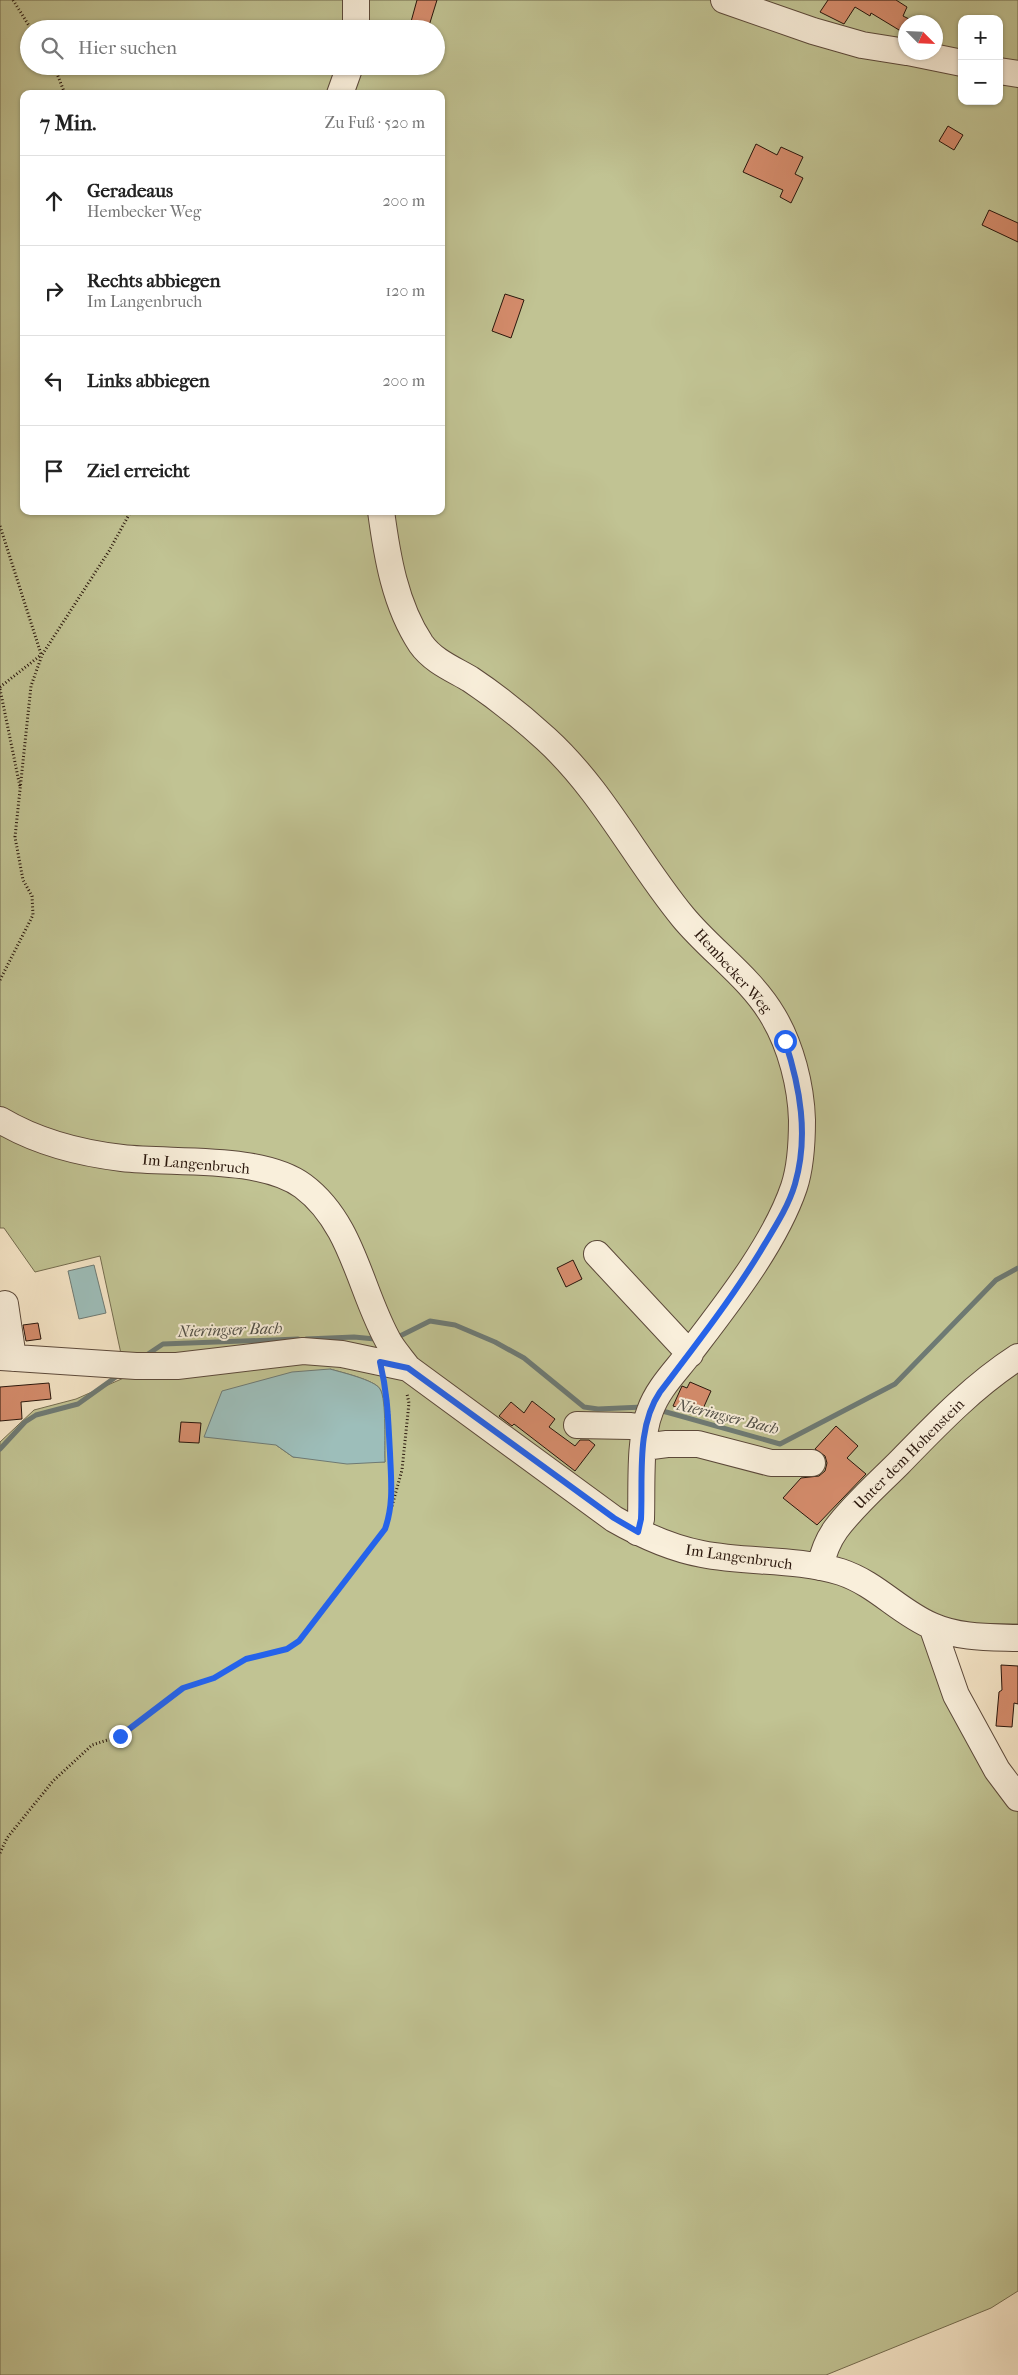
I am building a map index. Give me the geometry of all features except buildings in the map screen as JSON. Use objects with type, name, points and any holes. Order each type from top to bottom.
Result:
[{"type":"street","points":[[356,0],[356,20]]},
{"type":"street","points":[[724,0],[813,31],[862,45],[898,51]]},
{"type":"street","points":[[943,59],[958,62]]},
{"type":"street","points":[[1003,72],[1018,74]]},
{"type":"street","points":[[341,90],[347,75]]},
{"type":"street","name":"Hembecker Weg","points":[[382,515],[389,562],[397,592],[414,632],[427,652],[497,699],[556,748],[601,802],[653,878],[685,920],[759,996],[773,1016],[785,1041],[796,1073],[802,1119],[799,1165],[795,1184],[785,1208],[746,1275],[690,1354],[648,1423]]},
{"type":"street","name":"Im Langenbruch","points":[[0,1120],[19,1132],[80,1152],[123,1158],[250,1167],[280,1175],[303,1186],[332,1217],[346,1240],[379,1322],[407,1377]]},
{"type":"street","points":[[597,1254],[690,1354]]},
{"type":"street","points":[[6,1304],[6,1357]]},
{"type":"street","name":"Im Langenbruch","points":[[6,1357],[136,1366],[177,1366],[303,1352],[342,1354],[380,1362],[407,1377],[614,1518],[662,1543],[703,1554],[820,1567],[842,1572],[864,1582],[932,1626],[952,1633],[1018,1638]]},
{"type":"street","name":"Unter dem Hohenstein","points":[[820,1567],[828,1542],[836,1529],[863,1499],[947,1414],[994,1372],[1018,1357]]},
{"type":"street","points":[[577,1425],[630,1426],[648,1423],[698,1444],[772,1463],[812,1463]]},
{"type":"street","points":[[638,1532],[641,1519],[648,1423]]},
{"type":"street","points":[[932,1626],[956,1695],[997,1770],[1018,1798]]},
{"type":"path","points":[[13,0],[25,20]]},
{"type":"path","points":[[58,75],[63,90]]},
{"type":"path","points":[[0,980],[33,915],[32,896],[23,880],[15,837],[31,686],[42,655],[109,551],[129,515]]},
{"type":"path","points":[[0,526],[42,655]]},
{"type":"path","points":[[21,790],[0,688],[42,655]]},
{"type":"path","points":[[380,1362],[387,1394],[392,1481],[390,1514]]},
{"type":"path","points":[[0,1854],[7,1838],[53,1781],[92,1745],[120,1736],[183,1688],[214,1678],[246,1659],[287,1649],[299,1641],[385,1529],[402,1470],[409,1403],[407,1377]]},
{"type":"green space","points":[[0,0],[1018,0],[1018,1624],[943,1623],[947,1651],[1018,1786],[1018,2291],[991,2308],[826,2375],[0,2375],[0,1442],[34,1410],[76,1399],[126,1377],[100,1256],[35,1272],[4,1228],[0,1228]],"holes":[[[330,1369],[371,1382],[380,1389],[384,1403],[385,1462],[293,1457],[276,1445]]]},
{"type":"water","points":[[94,1265],[106,1313],[79,1319],[68,1271]]},
{"type":"water","points":[[330,1369],[371,1382],[380,1389],[384,1403],[385,1462],[347,1464],[293,1457],[276,1445],[204,1437],[222,1391],[292,1372]]},
{"type":"waterway","name":"Nieringser Bach","points":[[659,1410],[780,1444],[895,1384],[996,1280],[1018,1268]]},
{"type":"waterway","name":"Nieringser Bach","points":[[400,1336],[430,1321],[455,1325],[495,1342],[524,1358],[584,1407],[598,1409],[643,1407]]},
{"type":"waterway","name":"Nieringser Bach","points":[[306,1339],[354,1337],[375,1339]]},
{"type":"waterway","name":"Nieringser Bach","points":[[145,1356],[163,1344],[298,1339]]},
{"type":"waterway","name":"Nieringser Bach","points":[[0,1449],[25,1422],[36,1415],[78,1404],[120,1374]]},
{"type":"route","points":[[120,1736],[183,1688],[214,1678],[246,1659],[287,1649],[299,1641],[385,1529],[390,1514],[392,1481],[390,1418],[380,1362],[408,1368],[614,1518],[638,1532],[641,1519],[645,1428],[650,1408],[746,1275],[770,1236],[795,1184],[799,1165],[802,1119],[796,1073],[785,1041]]}]
